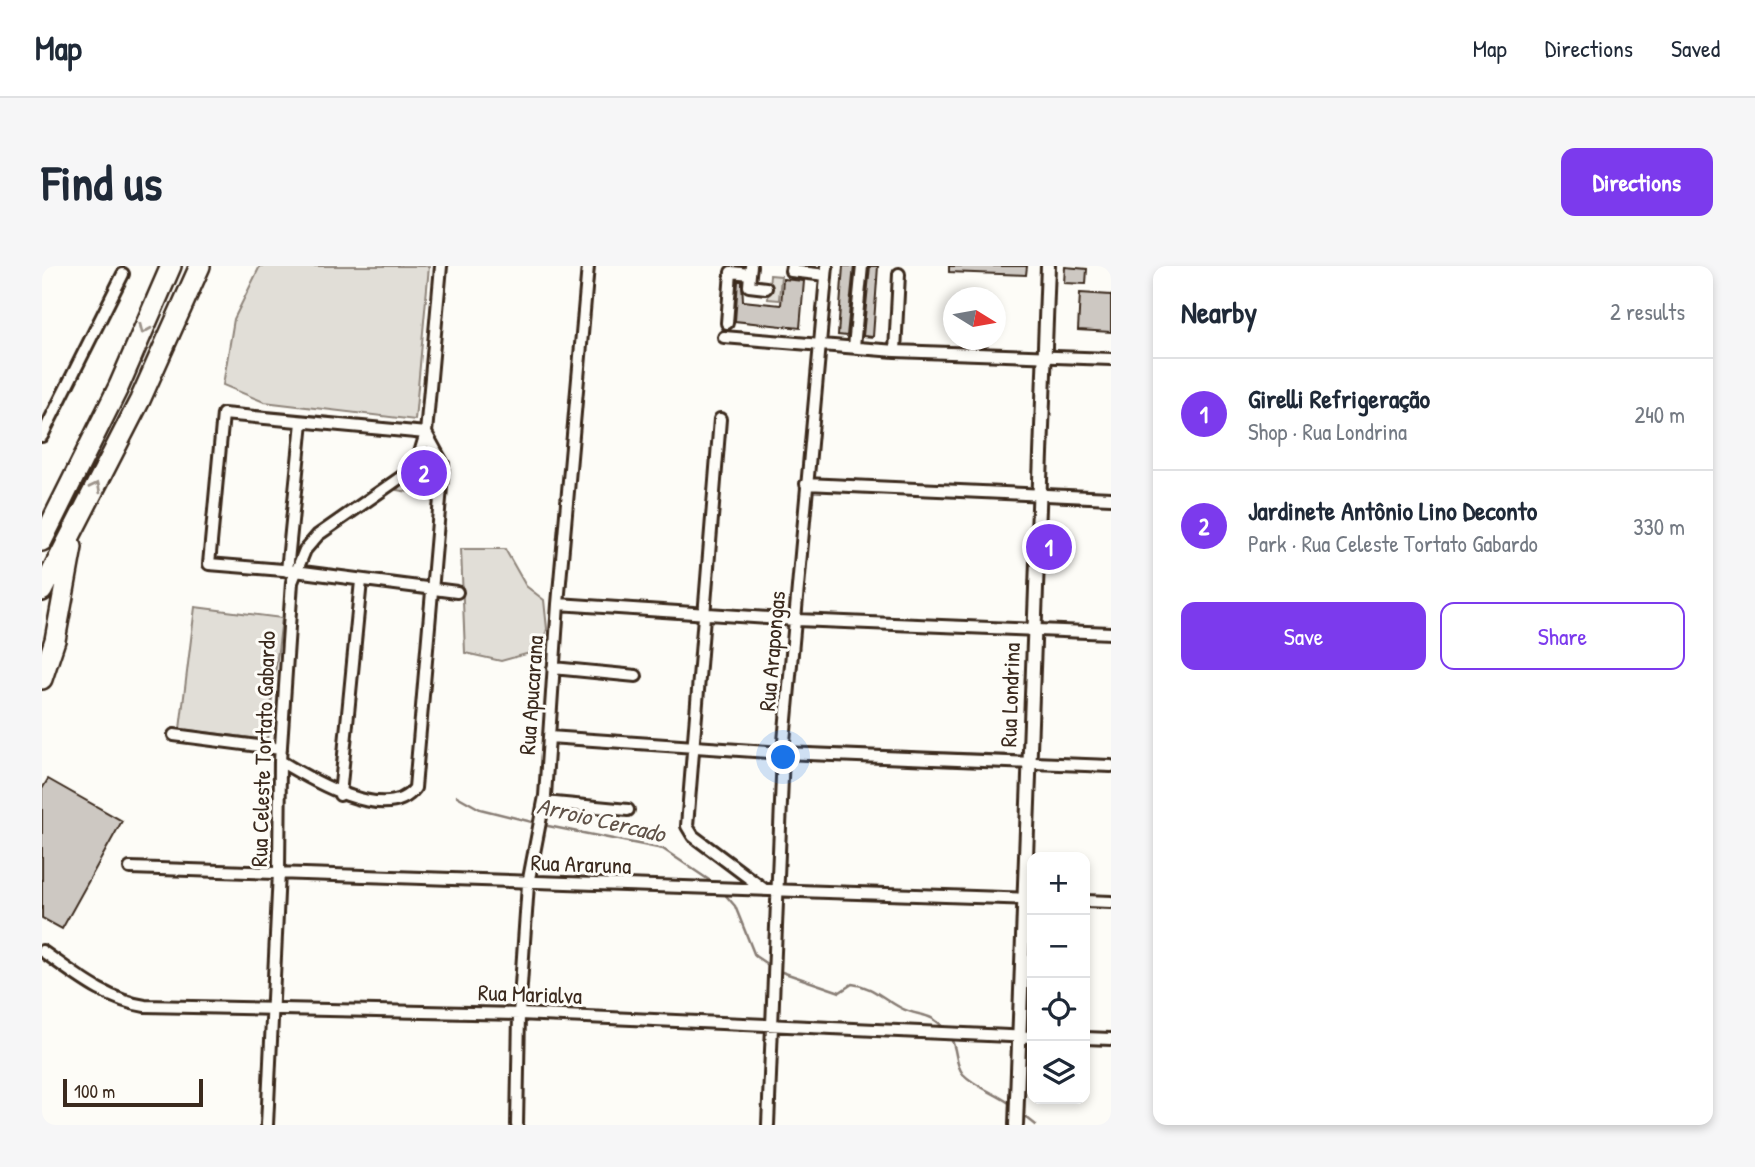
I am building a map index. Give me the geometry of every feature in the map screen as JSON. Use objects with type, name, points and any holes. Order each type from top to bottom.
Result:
[{"type":"highway","points":[[42,541],[119,386],[171,266]]},
{"type":"highway","points":[[42,591],[140,400],[200,266]]},
{"type":"highway","points":[[42,679],[55,640],[75,528]]},
{"type":"street","name":"Rua Celeste Tortato Gabardo","points":[[267,1125],[279,872],[279,761],[291,571],[318,534],[407,473],[420,453],[426,433],[441,266]]},
{"type":"street","name":"Rua Apucarana","points":[[517,1125],[519,1014],[528,884],[536,832],[544,802],[558,604],[588,266]]},
{"type":"street","points":[[792,266],[791,271],[826,270]]},
{"type":"street","points":[[854,348],[862,266]]},
{"type":"street","name":"Rua Londrina","points":[[1028,852],[1029,764],[1048,266]]},
{"type":"street","points":[[727,323],[732,272],[751,270],[749,286],[766,288]]},
{"type":"street","name":"Rua Arapongas","points":[[768,1125],[774,975],[770,890],[797,620],[806,484],[826,270]]},
{"type":"street","points":[[42,436],[123,274]]},
{"type":"street","points":[[895,351],[899,274]]},
{"type":"street","points":[[724,337],[895,351],[1111,359]]},
{"type":"street","points":[[279,761],[340,795],[382,802],[410,795],[415,788],[432,590],[443,464],[426,433],[223,414],[209,564],[291,571],[432,590],[457,592]]},
{"type":"street","points":[[720,419],[687,826],[693,836],[770,890]]},
{"type":"street","points":[[291,571],[302,422]]},
{"type":"street","points":[[806,484],[1111,498]]},
{"type":"street","points":[[340,795],[361,581]]},
{"type":"street","points":[[558,604],[797,620],[1111,633]]},
{"type":"street","points":[[553,668],[636,676]]},
{"type":"street","points":[[174,735],[281,749]]},
{"type":"street","points":[[549,737],[783,753],[1111,766]]},
{"type":"street","points":[[544,802],[628,810]]},
{"type":"street","name":"Rua Araruna","points":[[130,868],[528,884],[1027,899]]},
{"type":"street","points":[[1090,901],[1111,902]]},
{"type":"street","name":"Rua Londrina","points":[[1016,1122],[1026,1037],[1028,915]]},
{"type":"street","name":"Rua Marialva","points":[[42,951],[105,994],[125,1003],[519,1014],[1026,1037]]},
{"type":"street","points":[[1090,1038],[1111,1039]]},
{"type":"shaded area","points":[[260,266],[429,266],[415,420],[264,402],[223,385],[234,319]]},
{"type":"shaded area","points":[[770,275],[781,276],[779,300],[768,299]]},
{"type":"shaded area","points":[[428,449],[438,475],[434,496],[397,490]]},
{"type":"shaded area","points":[[461,549],[505,549],[526,586],[544,600],[547,629],[541,650],[501,661],[465,653]]},
{"type":"shaded area","points":[[195,607],[282,618],[267,740],[180,729]]},
{"type":"building","points":[[843,266],[854,266],[847,336],[838,335]]},
{"type":"building","points":[[870,266],[878,266],[873,337],[863,336]]},
{"type":"building","points":[[949,266],[1027,266],[1026,275],[949,272]]},
{"type":"building","points":[[1065,267],[1087,269],[1086,284],[1064,283]]},
{"type":"building","points":[[783,279],[804,281],[800,328],[735,321],[738,281],[742,281],[743,301],[781,305]]},
{"type":"building","points":[[1080,293],[1111,295],[1111,332],[1078,330]]},
{"type":"building","points":[[48,779],[122,821],[62,929],[42,918],[42,789]]},
{"type":"waterway","name":"Arroio Cercado","points":[[457,796],[480,809],[536,823]]},
{"type":"waterway","name":"Arroio Cercado","points":[[543,825],[663,849],[715,884]]},
{"type":"waterway","name":"Arroio Cercado","points":[[722,891],[735,906],[755,956],[770,966]]},
{"type":"waterway","name":"Arroio Cercado","points":[[779,971],[840,992],[852,984],[866,987],[907,1011],[930,1017],[944,1029]]},
{"type":"waterway","name":"Arroio Cercado","points":[[950,1037],[963,1074],[1012,1105]]},
{"type":"waterway","name":"Arroio Cercado","points":[[1022,1114],[1036,1125]]},
{"type":"place","name":"Jardinete Antônio Lino Deconto","points":[[424,473]]},
{"type":"place","name":"Girelli Refrigeração","points":[[1049,547]]}]
